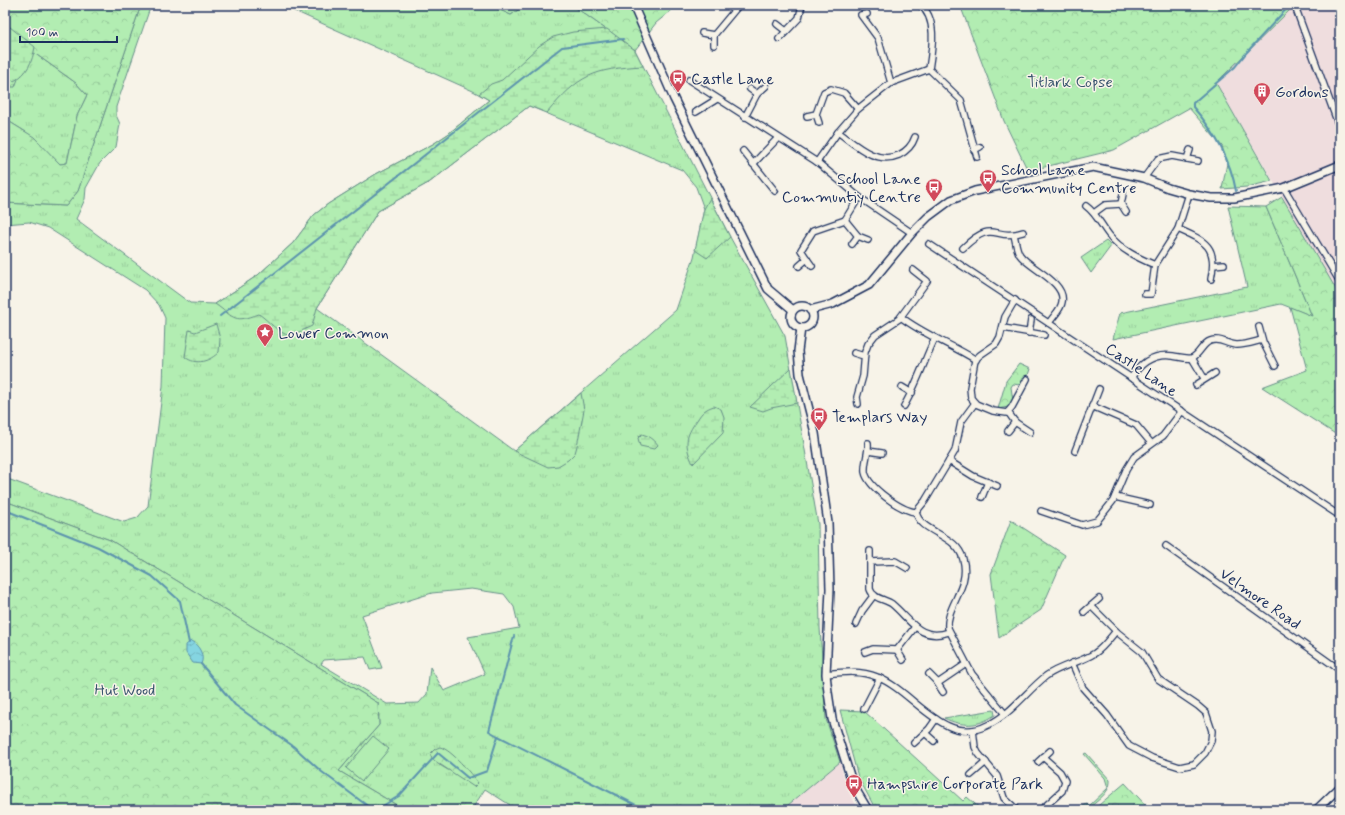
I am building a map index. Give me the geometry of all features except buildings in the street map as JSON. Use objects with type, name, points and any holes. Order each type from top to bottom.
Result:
[{"type":"street","points":[[633,5],[674,99],[768,289],[793,310]]},
{"type":"street","points":[[714,46],[714,35],[739,5]]},
{"type":"street","points":[[779,39],[799,18],[802,5]]},
{"type":"street","points":[[920,5],[926,9],[934,38],[929,68]]},
{"type":"street","points":[[1297,12],[1340,129]]},
{"type":"street","points":[[854,18],[864,14],[878,38],[891,83]]},
{"type":"street","points":[[777,24],[786,31]]},
{"type":"street","points":[[702,33],[714,35]]},
{"type":"street","points":[[817,162],[838,132],[858,109],[891,83],[929,68]]},
{"type":"street","points":[[929,68],[961,100],[977,157]]},
{"type":"street","points":[[689,80],[817,162],[859,197],[912,233]]},
{"type":"street","points":[[745,117],[757,94],[766,86]]},
{"type":"street","points":[[750,89],[757,94]]},
{"type":"street","points":[[819,123],[816,114],[824,92],[831,89],[844,93],[858,109]]},
{"type":"street","points":[[696,112],[717,99]]},
{"type":"street","points":[[807,116],[816,114]]},
{"type":"street","points":[[838,132],[853,144],[877,158],[889,159],[906,152],[914,146],[915,137]]},
{"type":"street","points":[[754,164],[778,138]]},
{"type":"street","points":[[974,150],[980,147]]},
{"type":"street","points":[[1187,159],[1190,150]]},
{"type":"street","points":[[743,151],[775,191]]},
{"type":"street","points":[[1144,178],[1158,159],[1172,156],[1198,161]]},
{"type":"street","points":[[810,310],[812,321],[808,326],[801,328],[794,325],[791,314],[793,310],[802,306],[810,310],[833,304],[869,285],[928,216],[952,200],[982,190],[1093,167],[1144,178],[1168,188],[1189,194],[1211,198],[1234,198],[1284,188],[1340,165]]},
{"type":"street","points":[[1284,188],[1340,282]]},
{"type":"street","points":[[1123,194],[1121,204],[1126,212]]},
{"type":"street","points":[[1145,294],[1151,294],[1155,265],[1178,229],[1189,194]]},
{"type":"street","points":[[812,266],[800,250],[813,231],[845,220],[859,197]]},
{"type":"street","points":[[1094,213],[1105,205],[1121,204]]},
{"type":"street","points":[[1086,206],[1094,213],[1109,236],[1120,246],[1137,258],[1155,265]]},
{"type":"street","points":[[845,220],[858,236],[868,240]]},
{"type":"street","points":[[1178,229],[1207,244],[1210,249],[1213,265],[1211,279]]},
{"type":"street","points":[[962,248],[985,231],[1014,235],[1023,232]]},
{"type":"street","points":[[1014,235],[1018,250],[1022,257],[1044,273],[1062,295],[1062,304],[1049,323]]},
{"type":"street","points":[[852,244],[858,236]]},
{"type":"street","name":"Castle Lane","points":[[929,244],[1340,516]]},
{"type":"street","points":[[799,266],[807,259]]},
{"type":"street","points":[[1213,265],[1224,264]]},
{"type":"street","points":[[858,404],[857,397],[862,382],[866,348],[872,340],[901,317],[927,281],[914,270]]},
{"type":"street","points":[[1008,412],[993,411],[975,403],[970,394],[970,388],[972,368],[976,360],[996,344],[1003,328],[1005,317],[1015,300]]},
{"type":"street","points":[[901,317],[935,338],[954,346],[976,360]]},
{"type":"street","points":[[1029,332],[1031,320]]},
{"type":"street","points":[[1259,327],[1262,340],[1275,366]]},
{"type":"street","points":[[801,328],[798,351],[800,374],[815,433],[828,523],[830,589],[826,674],[832,719],[853,785],[868,810]]},
{"type":"street","points":[[1003,328],[1044,335]]},
{"type":"street","points":[[904,406],[912,393],[935,338]]},
{"type":"street","points":[[1131,378],[1139,365],[1153,357],[1162,355],[1192,358],[1202,350],[1206,343],[1211,340],[1218,339],[1235,345],[1262,340]]},
{"type":"street","points":[[854,353],[864,356]]},
{"type":"street","points":[[1192,358],[1204,378]]},
{"type":"street","points":[[1196,385],[1204,378],[1215,373]]},
{"type":"street","points":[[1008,412],[1027,379]]},
{"type":"street","points":[[902,387],[912,393]]},
{"type":"street","points":[[1075,451],[1099,389]]},
{"type":"street","points":[[916,512],[923,505],[958,444],[961,422],[975,403]]},
{"type":"street","points":[[1092,406],[1136,425],[1151,443]]},
{"type":"street","points":[[1041,511],[1077,524],[1089,524],[1100,518],[1115,497],[1131,461],[1151,443],[1163,436],[1182,411]]},
{"type":"street","points":[[1008,412],[1015,422],[1030,432]]},
{"type":"street","points":[[1008,431],[1015,422]]},
{"type":"street","points":[[868,443],[865,471],[872,485],[885,496],[916,512],[921,522],[954,544],[963,560],[963,581],[948,620],[949,632],[966,664],[980,685],[1006,714]]},
{"type":"street","points":[[868,451],[882,453]]},
{"type":"street","points":[[948,461],[973,476],[996,486]]},
{"type":"street","points":[[982,497],[988,482]]},
{"type":"street","points":[[1115,497],[1150,505]]},
{"type":"street","name":"Velmore Road","points":[[1166,546],[1340,670]]},
{"type":"street","points":[[870,551],[870,589],[874,596],[893,605],[915,627],[933,635],[949,632]]},
{"type":"street","points":[[870,562],[895,561],[907,568]]},
{"type":"street","points":[[856,624],[862,611],[874,596]]},
{"type":"street","points":[[1084,612],[1099,599]]},
{"type":"street","points":[[1072,662],[1083,688],[1107,715],[1129,746],[1152,758],[1176,766],[1190,766],[1198,762],[1205,753],[1211,741],[1212,731],[1208,717],[1198,706],[1158,680],[1142,652],[1116,631],[1091,606]]},
{"type":"street","points":[[897,650],[915,627]]},
{"type":"street","points":[[826,674],[858,672],[880,678],[892,684],[936,719],[953,728],[973,730],[989,725],[1006,714],[1047,676],[1072,662],[1097,652],[1116,631]]},
{"type":"street","points":[[865,652],[873,649],[897,650]]},
{"type":"street","points":[[897,650],[903,660]]},
{"type":"street","points":[[938,683],[966,664]]},
{"type":"street","points":[[929,674],[938,683],[943,692]]},
{"type":"street","points":[[864,709],[880,678]]},
{"type":"street","points":[[914,743],[925,733],[936,719]]},
{"type":"street","points":[[973,730],[976,750],[997,776],[1004,798],[1017,810]]},
{"type":"street","points":[[925,733],[934,741]]},
{"type":"street","points":[[1038,762],[1050,751]]},
{"type":"street","points":[[1041,810],[1062,791],[1065,781],[1060,772],[1043,757]]},
{"type":"street","points":[[971,775],[986,762]]},
{"type":"street","points":[[1316,810],[1340,787]]},
{"type":"shaded area","points":[[1295,5],[1340,5],[1340,296],[1216,83]]},
{"type":"shaded area","name":"Hampshire Corporate Park","points":[[840,762],[847,789],[859,810],[782,810]]},
{"type":"green space","points":[[5,5],[141,5],[78,191],[66,206],[5,203],[5,158],[11,156],[9,149],[5,146],[5,119],[34,137],[60,164],[67,163],[77,116],[87,95],[76,83],[5,32]]},
{"type":"green space","points":[[141,5],[151,5],[116,107],[116,115],[120,124],[116,147],[100,163],[86,188],[85,199],[76,219],[190,303],[215,304],[258,275],[293,243],[314,215],[328,204],[376,174],[433,144],[448,134],[489,100],[473,91],[281,5],[489,5],[511,15],[525,5],[572,5],[635,50],[730,237],[785,336],[818,524],[820,628],[826,719],[840,762],[782,810],[508,810],[510,805],[485,789],[474,806],[479,810],[405,810],[339,771],[379,725],[378,703],[110,540],[5,501],[5,478],[124,522],[137,518],[148,506],[163,386],[165,318],[159,305],[145,290],[48,228],[29,222],[5,224],[5,203],[66,206],[78,191]],"holes":[[[529,106],[682,170],[696,187],[704,209],[694,257],[676,310],[514,451],[317,308],[378,211],[430,182]],[[471,589],[504,594],[514,607],[519,628],[468,637],[485,674],[444,691],[430,667],[427,694],[419,703],[387,704],[321,664],[324,660],[365,657],[370,670],[382,668],[362,615],[432,593]],[[452,754],[463,767],[448,770],[438,764]]]},
{"type":"green space","points":[[489,5],[525,5],[511,15]]},
{"type":"green space","points":[[572,5],[678,5],[656,23],[635,50]]},
{"type":"green space","name":"Titlark Copse","points":[[960,5],[1295,5],[1216,83],[1272,181],[1247,187],[1222,189],[1227,163],[1222,146],[1189,108],[1114,150],[1028,171],[1004,121]]},
{"type":"green space","points":[[5,23],[35,47],[29,67],[19,78],[14,81],[5,76]]},
{"type":"green space","points":[[607,29],[635,50],[643,66],[611,69],[588,76],[568,90],[547,113],[529,106],[430,182],[378,211],[317,308],[312,326],[290,336],[277,329],[259,314],[240,319],[232,316],[215,304],[258,275],[293,243],[314,215],[328,204],[376,174],[433,144],[448,134],[489,100],[479,94],[491,84],[502,80],[539,46],[553,37],[573,32]]},
{"type":"green space","points":[[23,45],[76,83],[87,95],[77,116],[67,163],[60,164],[26,132],[5,119],[5,87],[6,88],[15,72]]},
{"type":"green space","points":[[5,64],[15,72],[18,79],[15,87],[5,87]]},
{"type":"green space","points":[[1282,197],[1340,296],[1340,437],[1262,387],[1307,370],[1290,307],[1312,316],[1266,207]]},
{"type":"green space","points":[[710,198],[730,237],[707,258],[695,250],[704,209]]},
{"type":"green space","points":[[1228,206],[1266,207],[1312,316],[1281,304],[1113,339],[1120,313],[1247,287]]},
{"type":"green space","points":[[1106,241],[1111,246],[1091,273],[1081,258]]},
{"type":"green space","points":[[216,324],[220,339],[219,352],[207,360],[198,362],[189,360],[185,357],[189,330],[195,332]]},
{"type":"green space","points":[[1019,364],[1030,369],[1027,378],[1020,385],[1013,384],[1011,387],[1013,401],[1008,407],[998,409],[1006,381]]},
{"type":"green space","points":[[791,368],[797,403],[763,411],[750,407]]},
{"type":"green space","points":[[581,393],[584,410],[575,453],[568,460],[558,466],[548,467],[514,451]]},
{"type":"green space","points":[[714,406],[721,409],[724,417],[723,433],[693,464],[687,446],[688,436],[702,413]]},
{"type":"green space","points":[[642,434],[651,438],[658,445],[654,449],[640,446],[638,438]]},
{"type":"green space","name":"Hut Wood","points":[[5,501],[110,540],[378,703],[379,725],[339,771],[405,810],[5,810]]},
{"type":"green space","points":[[1011,520],[1065,555],[1041,610],[999,638],[991,574]]},
{"type":"green space","points":[[840,710],[864,711],[963,801],[967,797],[982,810],[876,810],[858,777]]},
{"type":"green space","points":[[994,710],[995,715],[976,724],[957,723],[944,718]]},
{"type":"green space","points":[[373,736],[389,749],[362,781],[346,768]]},
{"type":"green space","points":[[440,747],[450,752],[478,783],[474,787],[432,759],[430,754],[435,749]]},
{"type":"green space","points":[[1086,753],[1110,780],[1110,785],[1105,793],[1087,810],[1075,810],[1087,804],[1089,806],[1108,788],[1105,778],[1084,754]]},
{"type":"green space","points":[[1125,783],[1150,810],[1093,810]]},
{"type":"water","points":[[191,641],[196,645],[202,654],[201,664],[193,663],[186,653],[186,645]]},
{"type":"waterway","points":[[657,10],[662,5]]},
{"type":"waterway","points":[[1236,191],[1226,157],[1215,136],[1193,107],[1193,103],[1235,67],[1290,5]]},
{"type":"waterway","points":[[220,316],[562,47],[623,39]]},
{"type":"waterway","points":[[5,510],[98,547],[152,576],[180,601],[189,643]]},
{"type":"waterway","points":[[498,736],[489,731],[514,636]]},
{"type":"waterway","points":[[201,664],[235,705],[293,746],[322,772],[373,810]]},
{"type":"waterway","points":[[376,810],[399,796],[438,753],[468,778],[487,771],[498,736],[646,810]]},
{"type":"place","name":"Castle Lane","points":[[678,93]]},
{"type":"place","name":"Gordons","points":[[1262,106]]},
{"type":"place","name":"School Lane Community Centre","points":[[988,193]]},
{"type":"place","name":"School Lane Communtiy Centre","points":[[934,202]]},
{"type":"place","name":"Lower Common","points":[[265,347]]},
{"type":"place","name":"Templars Way","points":[[819,431]]},
{"type":"place","name":"Hampshire Corporate Park","points":[[854,798]]}]
